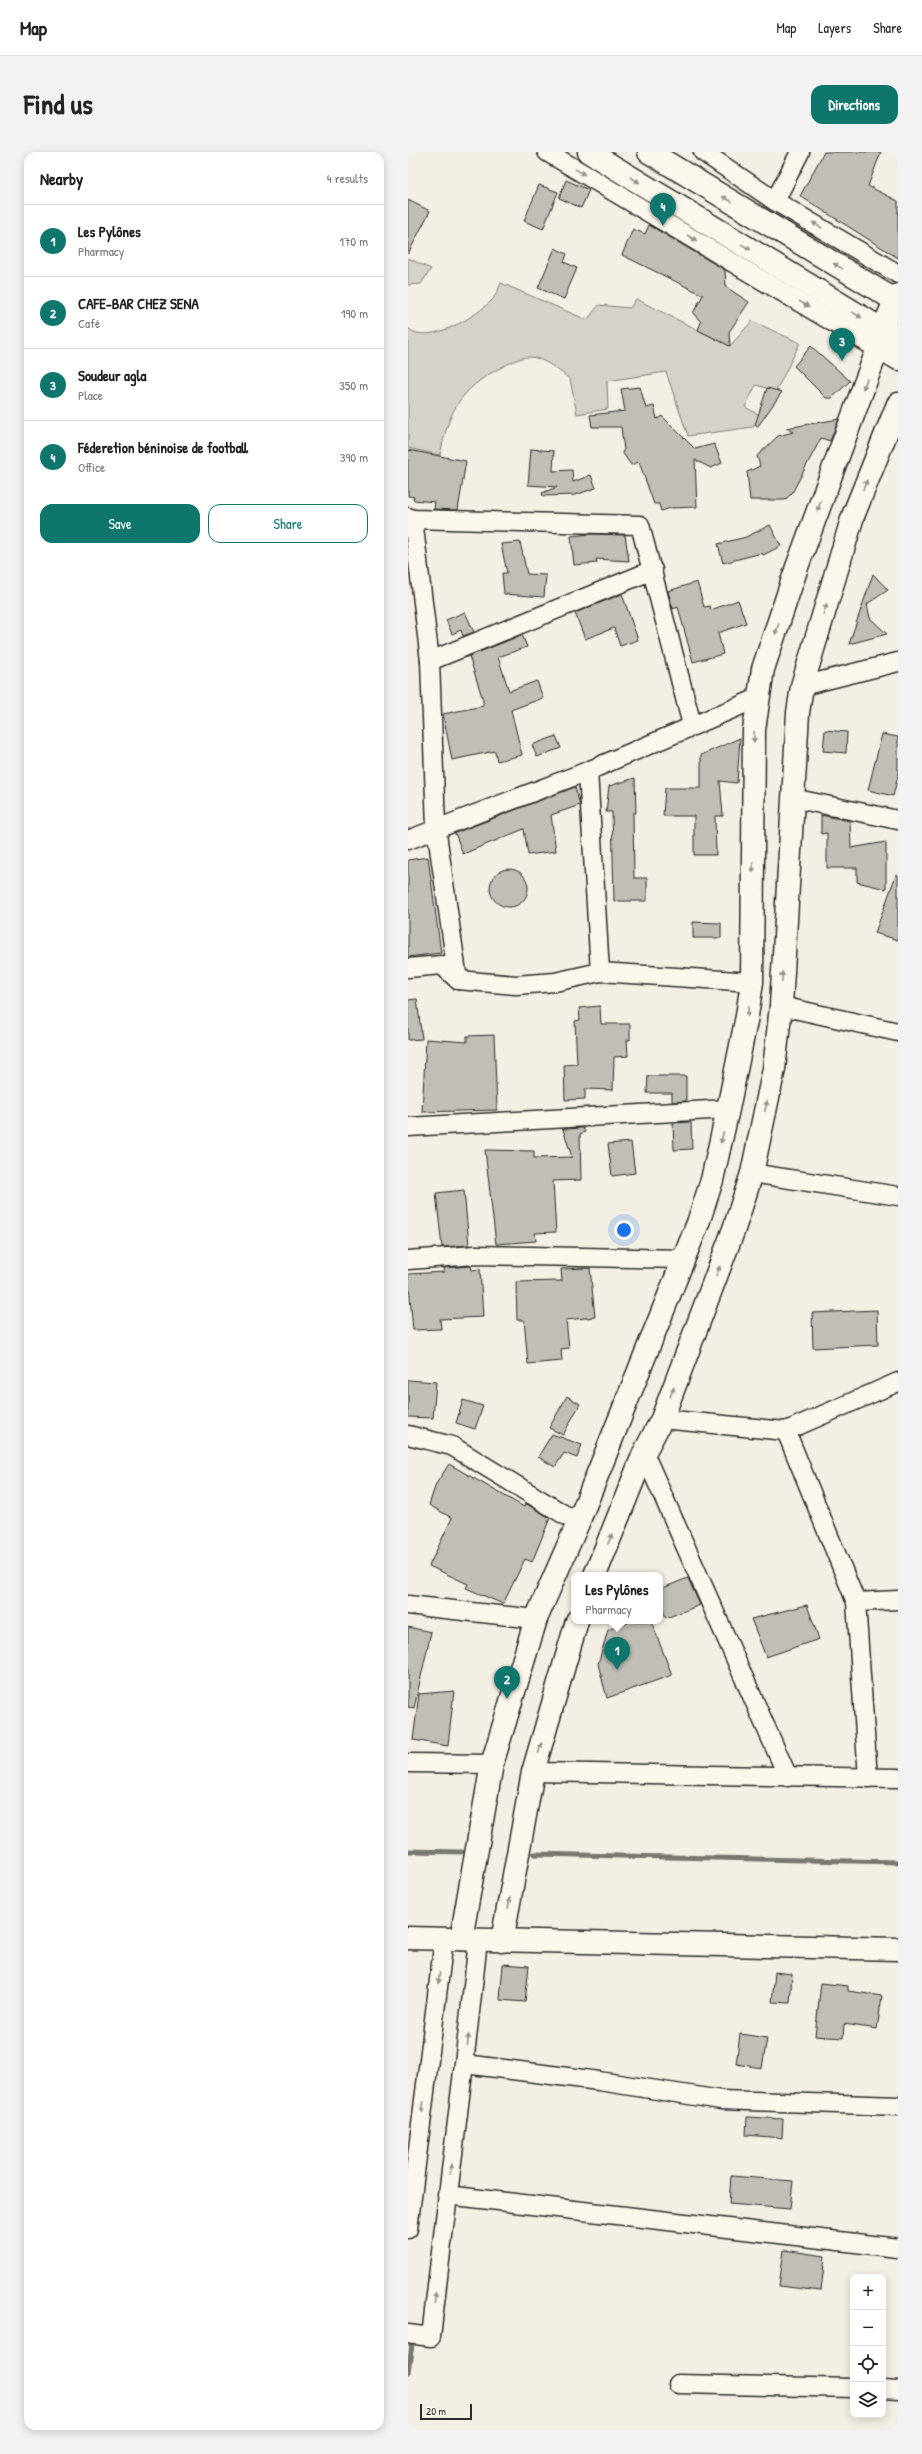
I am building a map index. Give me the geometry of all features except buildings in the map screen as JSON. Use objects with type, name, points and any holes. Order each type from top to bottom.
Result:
[{"type":"main road","points":[[590,152],[886,339]]},
{"type":"main road","points":[[461,1940],[492,1764],[536,1619],[578,1523],[684,1259],[712,1180],[747,1016],[752,982],[754,730],[758,698],[764,669],[797,567],[886,339],[897,299],[649,152]]},
{"type":"main road","points":[[597,1572],[644,1453],[662,1418],[734,1228],[752,1173],[774,1069],[781,1006],[792,798],[798,713],[802,686],[853,516],[898,404]]},
{"type":"main road","points":[[502,1941],[533,1772],[576,1624]]},
{"type":"main road","points":[[408,1938],[898,1949]]},
{"type":"street","points":[[547,152],[886,339],[898,361]]},
{"type":"street","points":[[703,152],[775,201],[898,274]]},
{"type":"street","points":[[775,201],[800,152]]},
{"type":"street","points":[[458,980],[436,827],[430,661],[410,518],[636,523],[640,525],[692,725]]},
{"type":"street","points":[[430,661],[652,570]]},
{"type":"street","points":[[802,686],[898,662]]},
{"type":"street","points":[[408,840],[436,827],[588,771],[692,725],[758,698]]},
{"type":"street","points":[[588,771],[600,972]]},
{"type":"street","points":[[792,798],[898,820]]},
{"type":"street","points":[[408,968],[442,966],[458,980],[516,985],[555,982],[600,972],[752,982]]},
{"type":"street","points":[[781,1006],[898,1032]]},
{"type":"street","points":[[408,1127],[728,1109]]},
{"type":"street","points":[[752,1173],[898,1196]]},
{"type":"street","points":[[408,1260],[475,1256],[684,1259]]},
{"type":"street","points":[[662,1418],[786,1431],[898,1382]]},
{"type":"street","points":[[786,1431],[856,1602],[868,1778]]},
{"type":"street","points":[[408,1435],[452,1446],[578,1523]]},
{"type":"street","points":[[644,1453],[788,1777]]},
{"type":"street","points":[[856,1602],[898,1600]]},
{"type":"street","points":[[408,1604],[536,1619]]},
{"type":"street","points":[[408,1763],[492,1764]]},
{"type":"street","points":[[533,1772],[898,1778]]},
{"type":"street","points":[[408,2334],[431,2337],[447,2195],[465,2064],[461,1940]]},
{"type":"street","points":[[408,2229],[461,1940]]},
{"type":"street","points":[[465,2064],[599,2081],[721,2100],[898,2106]]},
{"type":"street","points":[[447,2195],[898,2248]]},
{"type":"street","points":[[678,2384],[850,2388]]},
{"type":"street","points":[[886,2389],[898,2390]]},
{"type":"shaded area","points":[[408,258],[431,269],[421,284],[408,285]]},
{"type":"shaded area","points":[[501,283],[587,320],[599,305],[630,308],[636,299],[730,346],[752,321],[800,343],[776,391],[756,385],[745,407],[761,416],[753,427],[688,436],[666,372],[607,381],[608,409],[577,414],[570,379],[540,359],[525,357],[518,359],[486,376],[465,394],[458,403],[447,426],[440,455],[408,448],[408,328],[417,333],[427,334],[452,327],[486,306],[493,299]]},
{"type":"waterway","points":[[408,1851],[462,1852]]},
{"type":"waterway","points":[[534,1854],[898,1862]]},
{"type":"waterway","points":[[408,2372],[413,2338]]},
{"type":"place","name":"Féderetion béninoise de football","points":[[663,226]]},
{"type":"place","name":"Soudeur agla","points":[[842,361]]},
{"type":"place","name":"Les Pylônes","points":[[617,1670]]},
{"type":"place","name":"CAFE-BAR CHEZ SENA","points":[[507,1699]]}]
